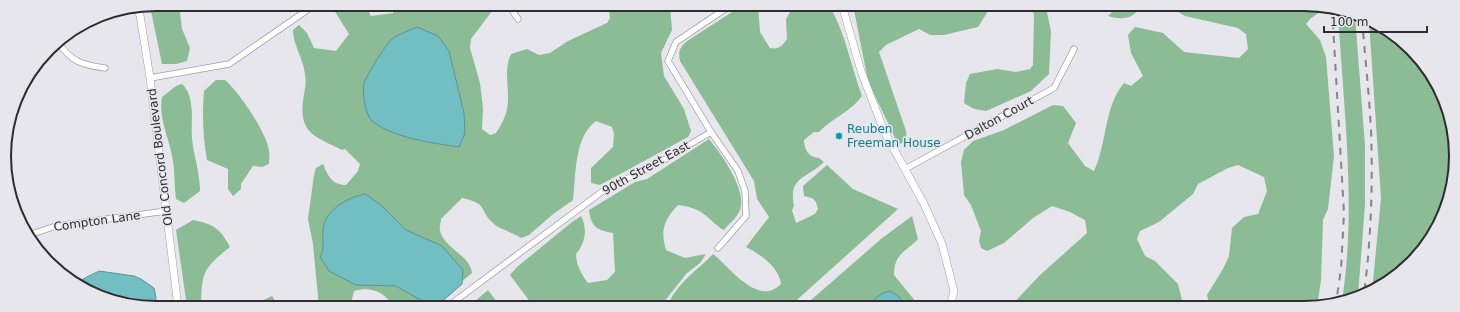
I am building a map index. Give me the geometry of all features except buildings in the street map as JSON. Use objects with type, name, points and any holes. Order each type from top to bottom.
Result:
[{"type":"street","points":[[150,78],[229,64],[306,11]]},
{"type":"street","points":[[513,11],[518,19]]},
{"type":"street","points":[[718,248],[746,216],[745,191],[738,171],[711,132],[668,60],[676,42],[722,11]]},
{"type":"street","points":[[844,11],[870,98],[884,131],[905,169],[942,244],[954,290],[951,301]]},
{"type":"street","name":"Old Concord Boulevard","points":[[139,12],[150,78],[177,301]]},
{"type":"street","points":[[61,46],[66,55],[86,66],[105,68]]},
{"type":"street","name":"Dalton Court","points":[[905,169],[1054,88],[1074,49]]},
{"type":"street","name":"90th Street East","points":[[455,301],[603,191],[662,161],[711,132]]},
{"type":"street","name":"Compton Lane","points":[[33,234],[56,226],[166,211]]},
{"type":"green space","points":[[151,11],[180,11],[182,29],[190,48],[187,61],[176,64],[162,64]]},
{"type":"green space","points":[[335,11],[368,11],[371,16],[393,13],[395,11],[492,11],[471,39],[470,48],[480,83],[483,109],[482,129],[490,135],[496,133],[502,123],[508,106],[507,68],[511,54],[527,49],[539,55],[550,53],[568,41],[607,23],[610,18],[609,11],[670,11],[672,30],[661,53],[664,76],[684,109],[691,131],[688,137],[600,185],[591,183],[591,168],[613,147],[614,134],[612,127],[596,121],[589,128],[580,146],[577,157],[573,200],[552,215],[529,235],[521,238],[493,223],[480,205],[476,202],[462,198],[441,219],[440,230],[447,243],[467,261],[472,273],[438,301],[389,301],[382,294],[366,289],[354,291],[352,301],[318,301],[313,244],[308,219],[316,168],[323,164],[334,182],[341,185],[346,185],[358,171],[360,164],[345,149],[342,150],[324,142],[311,133],[307,128],[302,112],[306,77],[293,36],[293,30],[299,25],[307,33],[314,48],[336,51],[349,34]]},
{"type":"green space","points":[[734,11],[758,11],[760,32],[770,48],[780,46],[787,39],[786,19],[791,11],[832,11],[841,29],[862,96],[853,106],[819,132],[814,132],[804,140],[805,147],[810,155],[815,158],[819,158],[824,162],[796,183],[793,196],[794,206],[792,210],[796,223],[815,214],[818,209],[816,202],[812,198],[804,196],[803,186],[827,165],[853,189],[898,209],[796,301],[670,301],[675,292],[687,278],[713,254],[735,275],[754,288],[763,291],[772,290],[781,284],[777,272],[773,267],[763,257],[746,247],[769,217],[757,199],[754,181],[680,61],[679,52],[687,41]]},
{"type":"green space","points":[[854,11],[988,11],[978,27],[944,35],[930,35],[919,29],[886,45],[879,52],[906,131],[906,139],[904,142],[900,144],[895,138],[868,81]]},
{"type":"green space","points":[[1033,11],[1047,11],[1051,31],[1049,74],[1031,91],[986,111],[974,109],[964,103],[966,83],[970,74],[997,69],[1016,72],[1030,69],[1033,65]]},
{"type":"green space","points":[[1113,11],[1137,11],[1135,14],[1127,18],[1108,16]]},
{"type":"green space","points":[[1176,11],[1320,12],[1311,18],[1306,24],[1320,40],[1326,57],[1334,156],[1328,209],[1323,220],[1321,280],[1318,301],[1208,301],[1207,295],[1229,256],[1232,228],[1244,217],[1258,214],[1267,191],[1264,177],[1238,165],[1228,168],[1198,184],[1193,194],[1159,222],[1140,231],[1137,239],[1145,256],[1155,261],[1178,284],[1182,301],[1016,301],[1039,276],[1087,233],[1085,220],[1070,212],[1052,206],[1033,218],[1004,243],[987,251],[981,248],[979,241],[981,231],[971,205],[964,195],[961,162],[964,150],[973,141],[1004,130],[1053,105],[1063,106],[1076,123],[1068,143],[1085,166],[1094,171],[1109,114],[1118,92],[1124,83],[1131,86],[1143,76],[1131,53],[1128,35],[1135,27],[1163,33],[1184,52],[1239,58],[1248,49],[1246,34],[1238,28],[1185,16]]},
{"type":"green space","points":[[1338,15],[1355,21],[1365,146],[1365,204],[1358,290],[1343,296],[1346,265],[1349,192]]},
{"type":"green space","points":[[1369,27],[1385,35],[1407,53],[1425,75],[1438,101],[1444,118],[1449,147],[1448,175],[1444,194],[1438,211],[1425,237],[1407,259],[1385,277],[1373,284],[1381,198]]},
{"type":"green space","points":[[216,80],[225,80],[245,103],[263,134],[269,153],[269,164],[262,167],[253,166],[241,184],[241,189],[233,196],[228,189],[228,169],[207,160],[203,117],[204,91]]},
{"type":"green space","points":[[182,84],[191,101],[192,139],[200,191],[184,203],[176,199],[172,153],[163,121],[161,105],[162,97],[176,86]]},
{"type":"green space","points":[[709,139],[727,164],[738,185],[741,196],[741,206],[737,216],[724,230],[693,208],[678,205],[673,210],[666,221],[663,231],[666,250],[685,258],[706,254],[700,263],[686,274],[665,301],[530,301],[510,275],[517,267],[581,216],[585,231],[582,246],[576,254],[576,258],[578,266],[588,283],[607,280],[615,272],[613,233],[603,231],[596,227],[591,221],[589,210],[635,182],[647,179]]},
{"type":"green space","points":[[912,216],[918,239],[898,257],[894,275],[915,301],[810,301],[881,239]]},
{"type":"green space","points":[[193,220],[206,223],[211,225],[223,235],[230,247],[214,261],[205,272],[201,301],[186,301],[176,230]]},
{"type":"green space","points":[[488,290],[496,301],[475,301]]},
{"type":"green space","points":[[272,296],[275,301],[262,301]]},
{"type":"water","points":[[417,27],[438,36],[449,51],[464,113],[465,133],[459,147],[437,144],[402,136],[381,127],[372,121],[368,114],[363,87],[372,67],[392,39]]},
{"type":"water","points":[[365,194],[381,205],[406,230],[442,246],[463,270],[462,284],[443,301],[422,301],[396,286],[356,285],[329,271],[320,257],[322,254],[323,229],[325,222],[328,216],[338,206],[345,201]]},
{"type":"water","points":[[99,271],[134,276],[154,288],[155,301],[137,300],[118,296],[83,282],[81,281]]},
{"type":"water","points":[[890,291],[897,295],[902,301],[872,301],[883,293]]},
{"type":"railway","points":[[1332,14],[1344,213],[1341,269],[1337,297]]},
{"type":"railway","points":[[1362,24],[1371,130],[1372,171],[1370,233],[1365,287]]},
{"type":"place","name":"Reuben Freeman House","points":[[839,136]]}]
